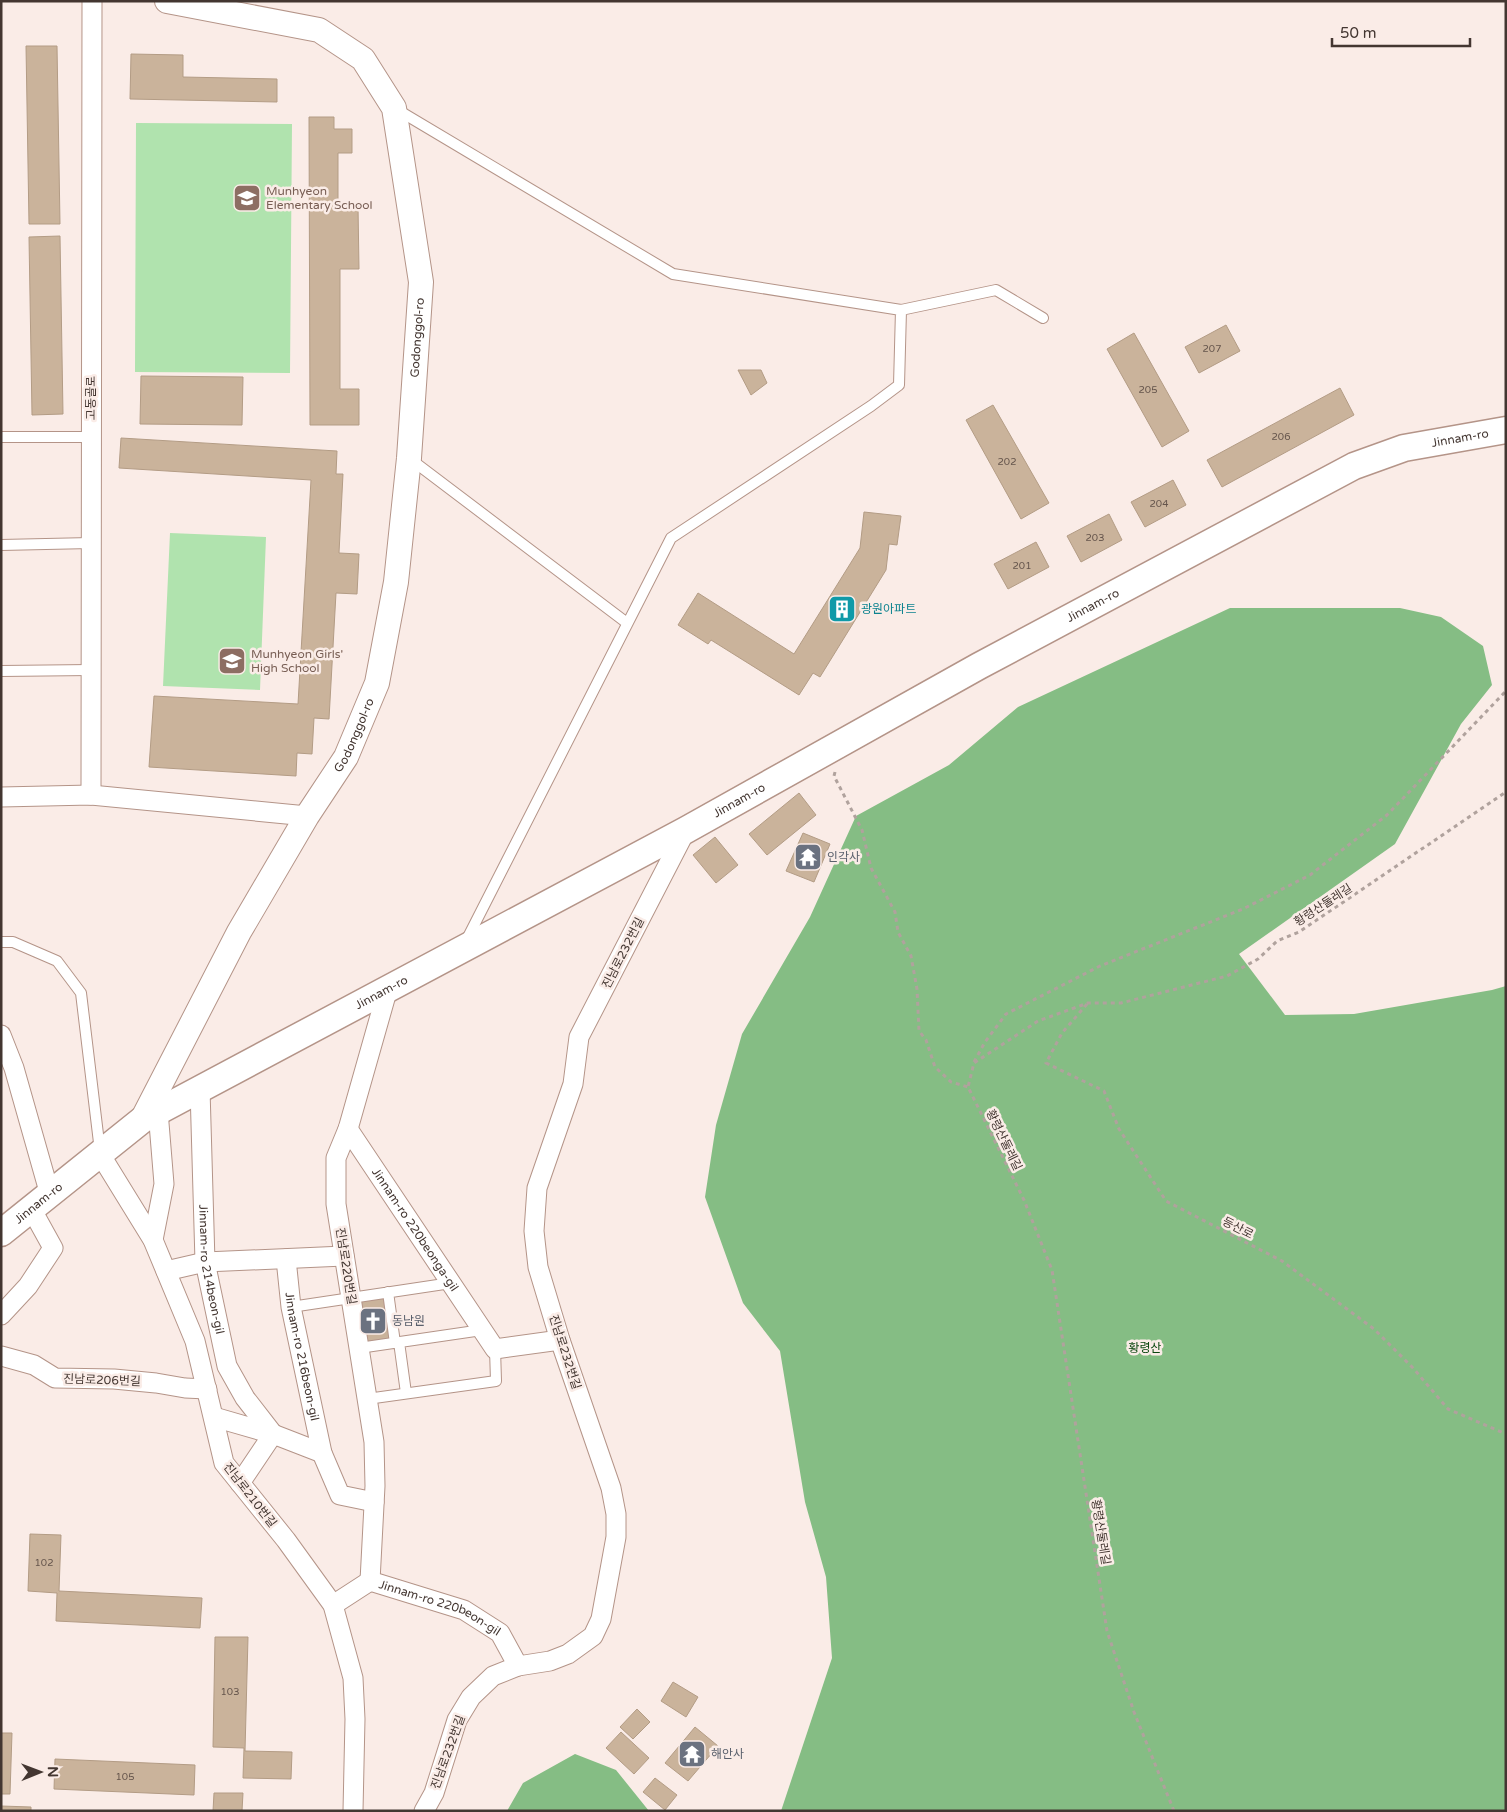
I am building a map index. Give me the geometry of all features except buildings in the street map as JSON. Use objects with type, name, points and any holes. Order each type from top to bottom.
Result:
[{"type":"main road","name":"Jinnam-ro","points":[[1,1233],[150,1115],[686,830],[988,662],[1354,466],[1404,448],[1506,430]]},
{"type":"street","name":"고동골로","points":[[91,795],[92,1]]},
{"type":"street","name":"Godonggol-ro","points":[[150,1115],[239,932],[308,816],[346,757],[376,683],[396,582],[409,458],[421,282],[394,108],[362,59],[319,30],[167,1]]},
{"type":"street","points":[[1,797],[91,795],[308,816]]},
{"type":"street","name":"진남로232번길","points":[[424,1811],[434,1793],[457,1720],[471,1697],[493,1676],[518,1666],[550,1661],[568,1654],[592,1636],[601,1618],[616,1537],[616,1514],[611,1488],[560,1340],[538,1267],[534,1231],[537,1188],[573,1084],[579,1037],[686,830]]},
{"type":"street","name":"진남로220번길","points":[[370,1581],[374,1502],[374,1442],[344,1256],[334,1180],[336,1158],[348,1129],[388,988]]},
{"type":"street","points":[[1,1035],[14,1068],[41,1202],[53,1248],[28,1286],[1,1315]]},
{"type":"street","name":"Jinnam-ro 214beon-gil","points":[[200,1089],[205,1262],[227,1366],[245,1398],[273,1434]]},
{"type":"street","points":[[150,1115],[164,1184],[153,1240]]},
{"type":"street","name":"Jinnam-ro 220beonga-gil","points":[[348,1129],[495,1350]]},
{"type":"street","name":"진남로210번길","points":[[100,1154],[153,1240],[195,1341],[224,1463],[333,1605],[354,1678],[353,1811]]},
{"type":"street","points":[[166,1271],[205,1262],[344,1256]]},
{"type":"street","name":"Jinnam-ro 216beon-gil","points":[[286,1259],[291,1307],[322,1453],[340,1495],[374,1502]]},
{"type":"street","points":[[495,1350],[560,1340]]},
{"type":"street","name":"진남로206번길","points":[[1,1356],[34,1365],[54,1378],[114,1378],[156,1382],[185,1388],[207,1389]]},
{"type":"street","points":[[214,1417],[273,1434],[322,1453]]},
{"type":"street","points":[[240,1484],[273,1434]]},
{"type":"street","points":[[333,1605],[370,1581]]},
{"type":"street","name":"Jinnam-ro 220beon-gil","points":[[370,1581],[464,1610],[500,1633],[518,1666]]},
{"type":"lane","points":[[394,108],[673,274],[901,310],[996,290],[1043,318]]},
{"type":"lane","points":[[462,949],[671,538],[899,385],[901,310]]},
{"type":"lane","points":[[1,437],[91,437]]},
{"type":"lane","points":[[409,458],[628,623]]},
{"type":"lane","points":[[1,545],[91,543]]},
{"type":"lane","points":[[1,671],[91,670]]},
{"type":"lane","points":[[1,942],[13,942],[57,961],[81,993],[100,1154]]},
{"type":"lane","points":[[291,1307],[451,1283]]},
{"type":"lane","points":[[388,1292],[406,1392]]},
{"type":"lane","points":[[359,1348],[482,1330]]},
{"type":"lane","points":[[367,1399],[406,1392],[496,1381],[495,1350]]},
{"type":"path","points":[[837,745],[834,776],[862,830],[871,868],[895,912],[898,932],[911,956],[917,989],[919,1031],[926,1040],[935,1067],[951,1082],[968,1087],[974,1063],[984,1042],[1006,1014],[1100,966],[1243,909],[1310,875],[1387,815],[1506,691]]},
{"type":"path","name":"황령산둘레길","points":[[974,1063],[1038,1021],[1088,1003],[1121,1002],[1227,976],[1258,959],[1277,941],[1299,932],[1506,792]]},
{"type":"path","name":"등산로","points":[[1088,1003],[1062,1033],[1046,1063],[1104,1091],[1119,1129],[1166,1201],[1282,1261],[1374,1329],[1413,1368],[1448,1408],[1506,1434]]},
{"type":"path","name":"황령산둘레길","points":[[968,1087],[1024,1200],[1052,1270],[1108,1631],[1134,1712],[1174,1811]]},
{"type":"green space","points":[[136,123],[292,124],[290,373],[135,372]]},
{"type":"green space","points":[[170,533],[266,537],[260,690],[163,686]]},
{"type":"green space","name":"황령산","points":[[1230,608],[1400,608],[1441,617],[1483,646],[1492,685],[1461,724],[1395,844],[1239,954],[1285,1015],[1354,1014],[1506,986],[1506,1811],[781,1811],[832,1658],[826,1577],[805,1502],[780,1351],[743,1303],[705,1197],[716,1125],[742,1034],[810,917],[856,816],[949,765],[1018,707]]},
{"type":"green space","points":[[575,1754],[616,1770],[649,1811],[507,1811],[523,1783]]},
{"type":"place","name":"Munhyeon Elementary School","points":[[247,198]]},
{"type":"place","name":"광원아파트","points":[[842,609]]},
{"type":"place","name":"Munhyeon Girls' High School","points":[[232,661]]},
{"type":"place","name":"인각사","points":[[808,857]]},
{"type":"place","name":"동남원","points":[[373,1321]]},
{"type":"place","name":"해안사","points":[[692,1754]]}]
